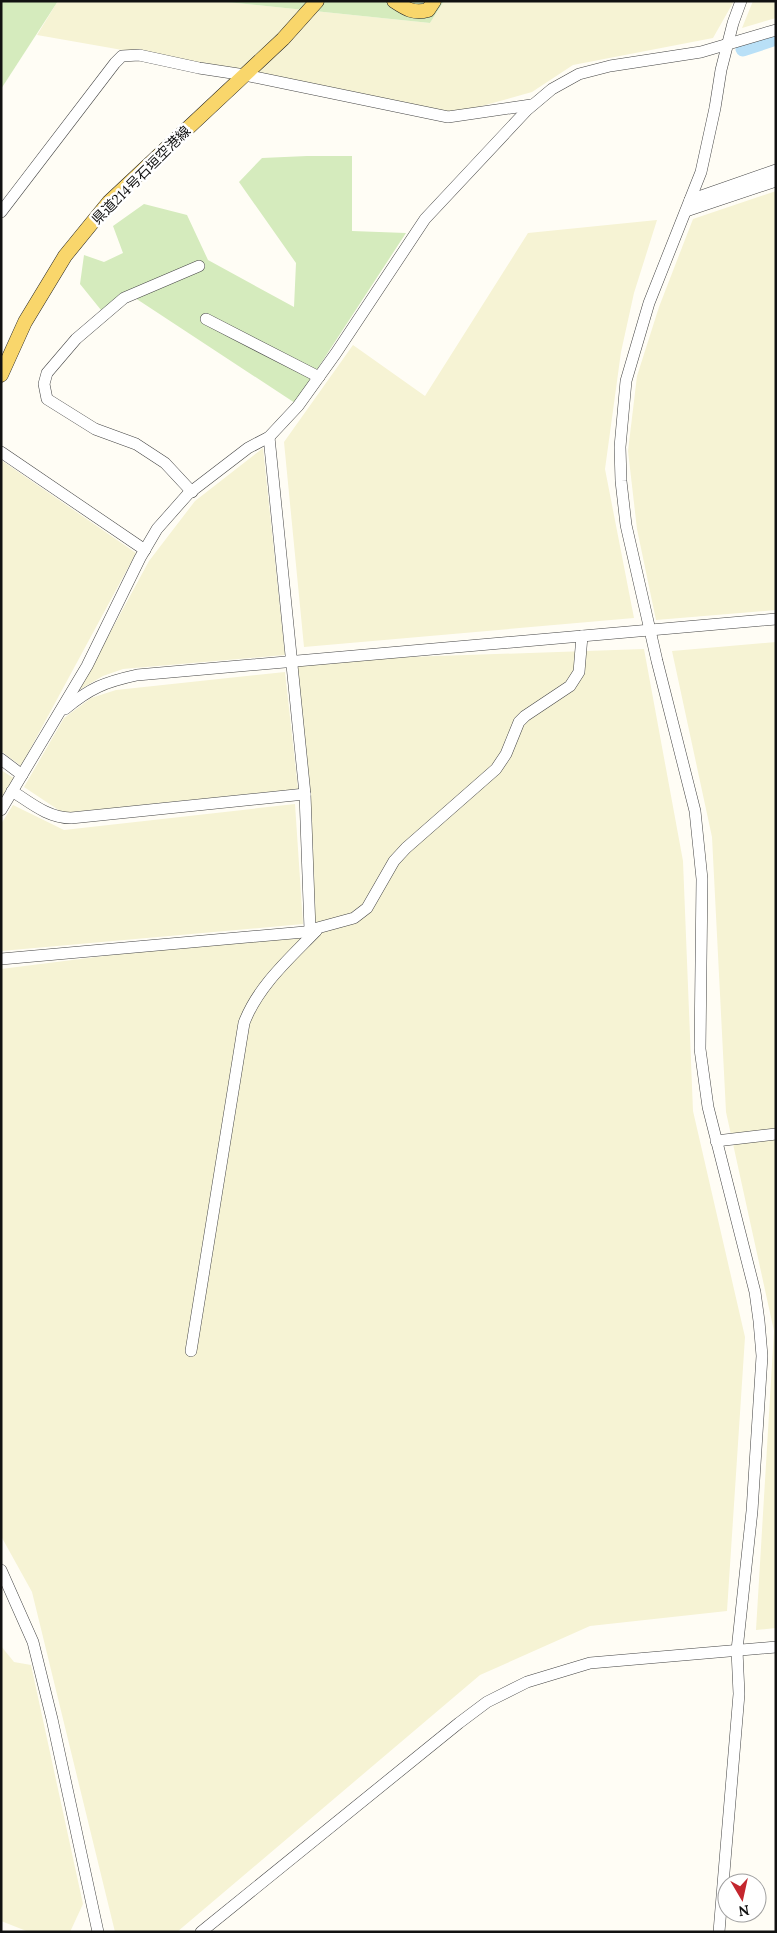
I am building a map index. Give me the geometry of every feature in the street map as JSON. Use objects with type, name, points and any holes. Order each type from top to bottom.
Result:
[{"type":"main road","name":"県道214号石垣空港線","points":[[1,375],[26,322],[65,256],[109,202],[283,39],[317,1]]},
{"type":"main road","points":[[394,1],[408,10],[418,13],[428,10],[434,1]]},
{"type":"street","points":[[719,1932],[739,1694],[737,1650],[752,1511],[762,1356],[754,1292],[708,1107],[700,1049],[702,878],[696,812],[650,631],[626,525],[621,482],[620,447],[626,381],[641,325],[701,172],[727,44],[741,1]]},
{"type":"street","points":[[1,810],[87,666],[157,529],[188,494],[248,448],[269,437],[298,406],[425,219],[527,110],[552,89],[579,74],[610,66],[701,52],[776,30]]},
{"type":"street","points":[[1,212],[86,99],[122,56],[139,55],[448,117],[534,105]]},
{"type":"street","points":[[688,205],[776,170]]},
{"type":"street","points":[[688,205],[776,180]]},
{"type":"street","points":[[192,492],[165,463],[136,444],[95,430],[47,399],[44,384],[47,373],[76,339],[124,298],[199,266]]},
{"type":"street","points":[[206,320],[319,377]]},
{"type":"street","points":[[191,1351],[244,1024],[250,1007],[263,987],[313,930],[305,794],[269,437]]},
{"type":"street","points":[[1,452],[145,550]]},
{"type":"street","points":[[58,715],[85,693],[116,679],[137,675],[776,619]]},
{"type":"street","points":[[1,959],[313,930],[354,918],[368,908],[394,861],[406,848],[496,770],[506,754],[519,722],[570,686],[578,672],[582,636]]},
{"type":"street","points":[[1,759],[22,775]]},
{"type":"street","points":[[12,792],[58,818],[305,794]]},
{"type":"street","points":[[716,1140],[776,1134]]},
{"type":"street","points":[[1,1570],[33,1642],[52,1719],[98,1932]]},
{"type":"street","points":[[201,1932],[458,1723],[487,1702],[528,1682],[590,1663],[776,1647]]},
{"type":"shaded area","points":[[58,1],[217,1],[430,23],[444,1],[734,1],[713,38],[573,65],[532,92],[453,114],[37,35]]},
{"type":"shaded area","points":[[753,1],[776,1],[776,18],[742,28]]},
{"type":"shaded area","points":[[776,191],[776,610],[656,620],[637,529],[628,451],[637,376],[659,307],[693,219]]},
{"type":"shaded area","points":[[657,220],[634,293],[621,352],[605,469],[634,618],[304,647],[284,442],[353,345],[425,396],[528,233]]},
{"type":"shaded area","points":[[263,448],[285,655],[123,669],[103,676],[79,690],[149,561],[195,501]]},
{"type":"shaded area","points":[[1,460],[136,553],[21,766],[1,751]]},
{"type":"shaded area","points":[[776,642],[776,1628],[756,1630],[774,1331],[726,1112],[712,837],[672,651]]},
{"type":"shaded area","points":[[644,649],[683,861],[693,1111],[745,1337],[727,1611],[590,1626],[480,1675],[177,1932],[115,1932],[32,1592],[1,1536],[1,969],[310,930],[292,661]]},
{"type":"shaded area","points":[[285,672],[298,789],[63,813],[24,787],[64,718],[91,698],[116,690]]},
{"type":"shaded area","points":[[1,770],[15,779],[1,799]]},
{"type":"shaded area","points":[[295,804],[303,924],[1,951],[1,824],[13,805],[64,830]]},
{"type":"shaded area","points":[[1,1646],[14,1662],[31,1665],[83,1904],[70,1932],[29,1932],[1,1921]]},
{"type":"green space","points":[[1,1],[58,1],[1,89]]},
{"type":"green space","points":[[217,1],[444,1],[430,23]]},
{"type":"green space","points":[[352,156],[352,231],[406,233],[295,403],[126,292],[101,310],[80,284],[84,255],[104,262],[123,253],[113,226],[144,204],[187,215],[208,260],[294,307],[296,263],[239,182],[262,158]]},
{"type":"waterway","points":[[743,49],[776,38]]}]
